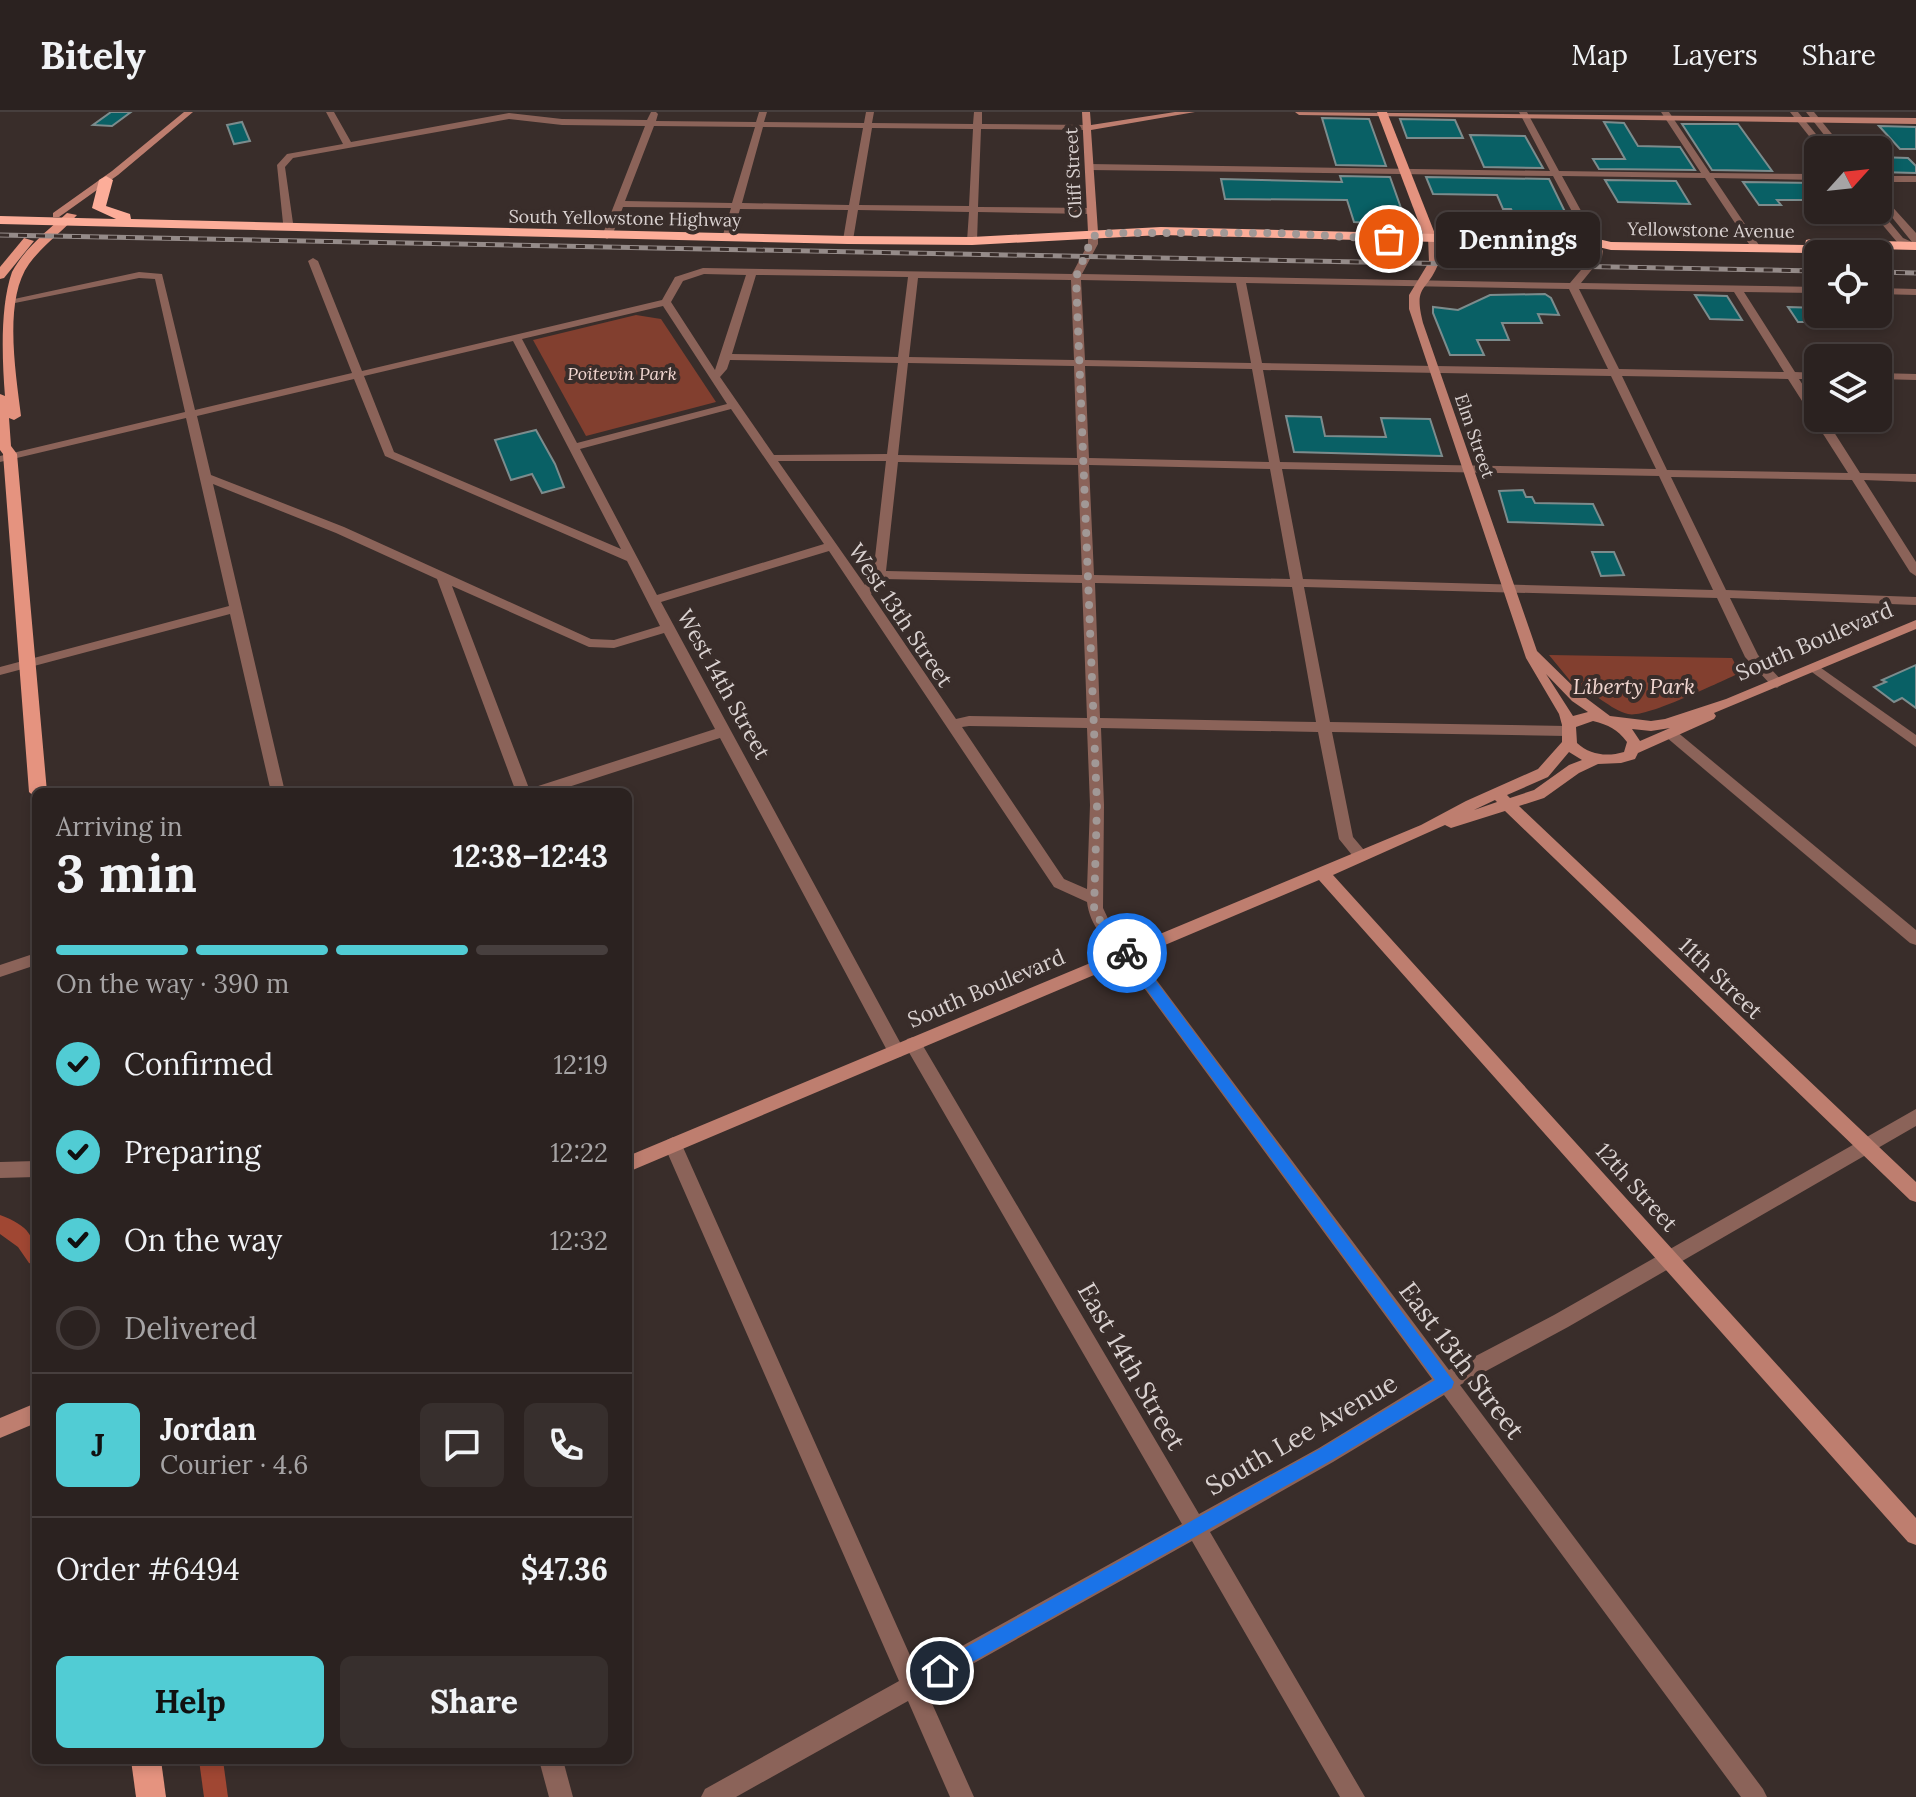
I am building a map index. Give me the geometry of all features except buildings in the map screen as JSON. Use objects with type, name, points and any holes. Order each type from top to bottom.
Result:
[{"type":"highway","points":[[106,180],[99,208],[114,215],[156,221]]},
{"type":"highway","name":"South Yellowstone Highway","points":[[0,217],[607,236],[848,240],[972,241],[1093,234]]},
{"type":"highway","name":"Yellowstone Avenue","points":[[1093,234],[1110,239],[1431,239],[1594,242],[1611,246],[1753,245],[1808,249],[1916,244]]},
{"type":"main road","points":[[1383,113],[1431,239]]},
{"type":"main road","points":[[7,456],[17,442],[9,369],[10,342],[2,296],[4,282],[0,276],[13,256],[60,218]]},
{"type":"main road","points":[[5,303],[13,280],[25,261],[60,218]]},
{"type":"main road","points":[[0,398],[29,663],[38,788]]},
{"type":"main road","points":[[147,1764],[151,1797]]},
{"type":"street","points":[[60,218],[189,112]]},
{"type":"street","points":[[177,121],[198,112]]},
{"type":"street","points":[[330,112],[348,144]]},
{"type":"street","points":[[607,236],[655,112]]},
{"type":"street","points":[[727,238],[763,112]]},
{"type":"street","points":[[848,240],[870,112]]},
{"type":"street","points":[[972,241],[978,112]]},
{"type":"street","name":"Cliff Street","points":[[1086,112],[1093,234]]},
{"type":"street","points":[[285,227],[288,223],[280,167],[284,160],[298,153],[509,116],[562,122],[1087,128],[1191,112]]},
{"type":"street","points":[[1299,112],[1813,116],[1916,121]]},
{"type":"street","points":[[1524,114],[1594,242],[1597,257],[1573,286]]},
{"type":"street","points":[[1666,115],[1753,245]]},
{"type":"street","points":[[1797,116],[1813,136]]},
{"type":"street","points":[[1813,116],[1829,136]]},
{"type":"street","points":[[1089,167],[1804,177]]},
{"type":"street","points":[[1892,179],[1916,179]]},
{"type":"street","points":[[618,204],[1091,211]]},
{"type":"street","points":[[1892,212],[1916,244]]},
{"type":"street","points":[[1887,224],[1900,240],[1916,244]]},
{"type":"street","points":[[1093,234],[1076,277],[1097,805],[1094,899],[1099,921],[1128,954]]},
{"type":"street","name":"Elm Street","points":[[1431,239],[1436,264],[1421,283],[1413,303],[1530,647],[1531,661],[1560,702],[1568,733]]},
{"type":"street","points":[[313,261],[389,454],[631,558]]},
{"type":"street","points":[[7,456],[666,302],[679,279],[697,271],[1804,290]]},
{"type":"street","points":[[714,377],[727,357],[752,272]]},
{"type":"street","points":[[5,303],[139,275],[159,276],[277,788]]},
{"type":"street","points":[[865,594],[879,575],[913,275]]},
{"type":"street","points":[[1241,281],[1346,839],[1361,856]]},
{"type":"street","points":[[1573,286],[1752,657],[1777,683]]},
{"type":"street","points":[[1737,289],[1804,394]]},
{"type":"street","points":[[1892,292],[1916,292]]},
{"type":"street","points":[[1902,292],[1916,309]]},
{"type":"street","name":"West 13th Street","points":[[666,302],[1059,883],[1094,899]]},
{"type":"street","name":"West 14th Street","points":[[516,337],[668,628],[904,1048]]},
{"type":"street","points":[[727,357],[1804,375]]},
{"type":"street","points":[[1892,376],[1916,377]]},
{"type":"street","points":[[575,447],[735,405]]},
{"type":"street","points":[[1828,432],[1916,572]]},
{"type":"street","points":[[771,459],[893,458],[1916,478]]},
{"type":"street","points":[[204,476],[340,530],[589,643],[614,644],[668,628]]},
{"type":"street","points":[[654,600],[831,546]]},
{"type":"street","points":[[879,575],[1720,593],[1916,601]]},
{"type":"street","points":[[443,579],[521,788]]},
{"type":"street","points":[[0,671],[234,609]]},
{"type":"street","name":"South Boulevard","points":[[1610,720],[1651,726],[1666,724],[1731,702],[1916,624]]},
{"type":"street","name":"Elm Street","points":[[1530,647],[1577,698],[1610,720]]},
{"type":"street","points":[[1814,667],[1916,742]]},
{"type":"street","name":"South Boulevard","points":[[1634,749],[1698,723],[1731,702]]},
{"type":"street","points":[[950,725],[966,721],[1568,733],[1583,717],[1610,720],[1631,735],[1634,749],[1622,759],[1596,759],[1580,753],[1568,733]]},
{"type":"street","points":[[549,788],[725,731]]},
{"type":"street","name":"South Boulevard","points":[[632,1162],[1361,856],[1502,800],[1543,773],[1568,733]]},
{"type":"street","points":[[1671,734],[1916,939]]},
{"type":"street","points":[[1502,800],[1539,794],[1574,769],[1596,759]]},
{"type":"street","name":"11th Street","points":[[1502,800],[1916,1194]]},
{"type":"street","name":"12th Street","points":[[1322,873],[1916,1534]]},
{"type":"street","name":"East 13th Street","points":[[1128,954],[1755,1797]]},
{"type":"street","points":[[0,971],[32,960]]},
{"type":"street","name":"East 14th Street","points":[[904,1048],[1353,1797]]},
{"type":"street","name":"South Lee Avenue","points":[[713,1797],[1193,1529],[1446,1382],[1670,1259],[1916,1117]]},
{"type":"street","points":[[673,1145],[962,1797]]},
{"type":"street","points":[[0,1170],[32,1169]]},
{"type":"street","points":[[0,1428],[32,1415]]},
{"type":"street","points":[[552,1764],[561,1797]]},
{"type":"green space","name":"Poitevin Park","points":[[636,315],[661,319],[716,402],[586,436],[533,340]]},
{"type":"green space","name":"Liberty Park","points":[[1549,655],[1732,658],[1740,673],[1665,706],[1628,714],[1577,689]]},
{"type":"waterway","points":[[0,1223],[25,1241],[32,1251]]},
{"type":"waterway","points":[[212,1764],[216,1797]]},
{"type":"railway","points":[[0,235],[1804,271]]},
{"type":"railway","points":[[1892,272],[1916,273]]},
{"type":"way so far","points":[[1127,953],[1109,936],[1094,910],[1097,805],[1076,277],[1093,244],[1093,236],[1110,233],[1327,234],[1336,238],[1389,239]]},
{"type":"place","name":"Dennings","points":[[1389,239]]},
{"type":"route","points":[[940,1671],[1326,1455],[1446,1382],[1127,953]]}]
